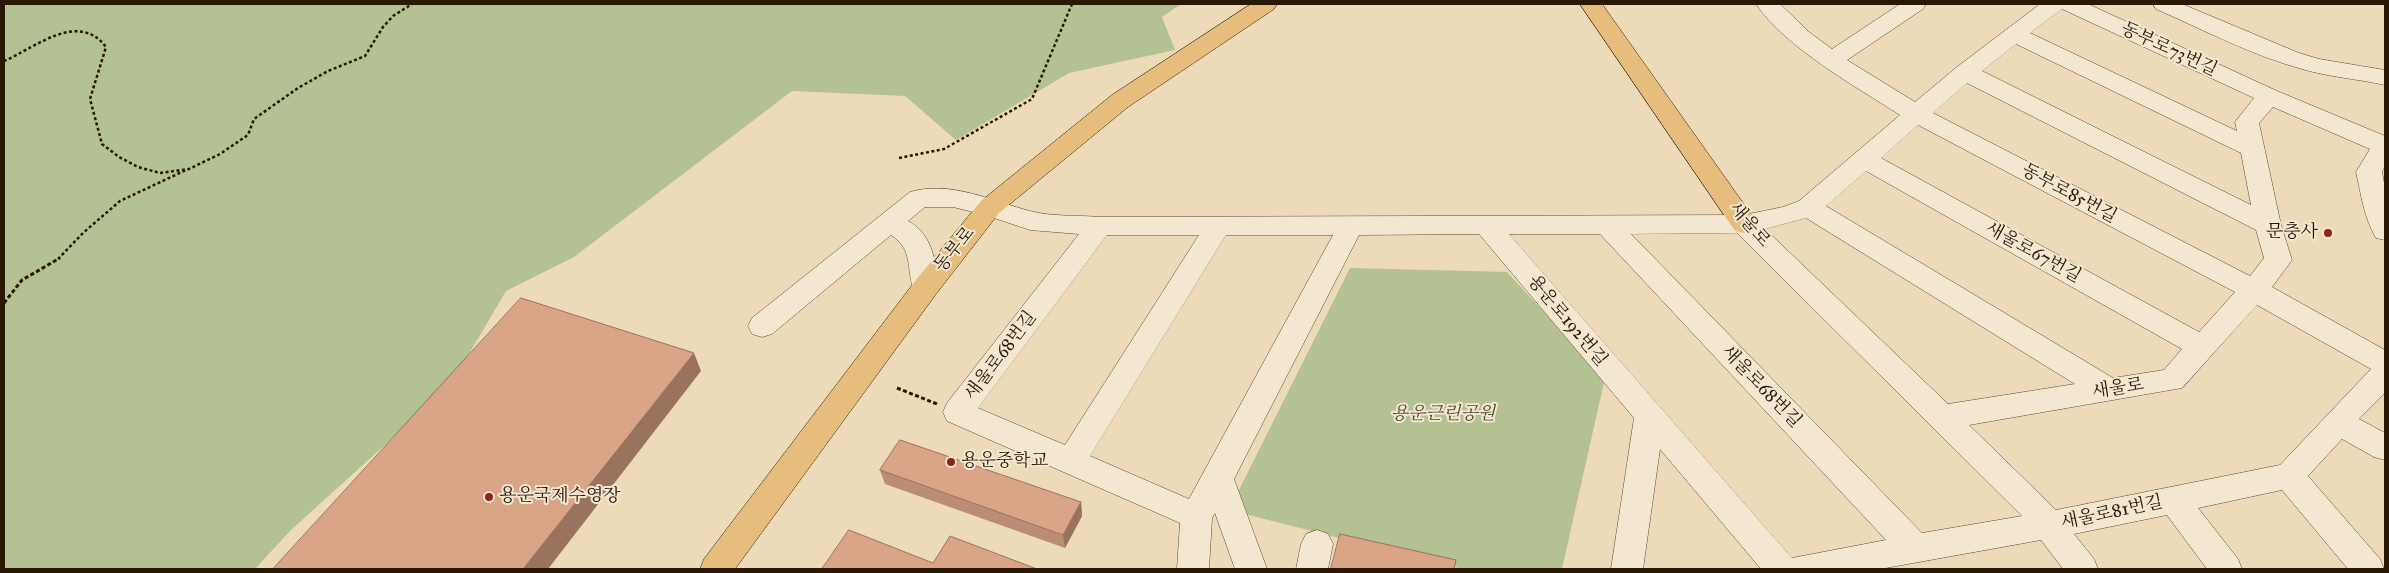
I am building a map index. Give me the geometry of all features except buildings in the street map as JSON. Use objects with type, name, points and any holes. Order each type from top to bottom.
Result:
[{"type":"main road","name":"동부로","points":[[716,569],[926,287],[990,207],[1120,101],[1266,4]]},
{"type":"main road","name":"새울로","points":[[1590,4],[1744,224]]},
{"type":"street","name":"동부로85번길","points":[[1767,4],[1801,37],[1831,60],[1916,114],[2254,290],[2385,363]]},
{"type":"street","points":[[1831,60],[1916,4]]},
{"type":"street","points":[[762,326],[797,296],[890,224],[918,198],[954,198],[990,207],[1030,221],[1100,226],[1744,224],[1788,215],[1808,207],[1965,72],[2054,4]]},
{"type":"street","name":"동부로73번길","points":[[2070,4],[2269,96],[2385,146]]},
{"type":"street","points":[[2164,4],[2283,56],[2328,70],[2382,71]]},
{"type":"street","points":[[2014,34],[2251,148]]},
{"type":"street","points":[[1965,72],[2268,225]]},
{"type":"street","points":[[2254,290],[2278,260],[2268,225],[2247,122],[2269,96]]},
{"type":"street","points":[[2385,146],[2369,172],[2381,208],[2385,231]]},
{"type":"street","name":"새울로67번길","points":[[1864,159],[2202,347]]},
{"type":"street","points":[[1808,207],[2109,390]]},
{"type":"street","points":[[890,224],[905,229],[918,244],[926,287]]},
{"type":"street","name":"용운로192번길","points":[[1485,224],[1780,569]]},
{"type":"street","name":"새울로","points":[[1744,224],[2037,510],[2082,569]]},
{"type":"street","points":[[1071,461],[1219,225]]},
{"type":"street","points":[[1193,569],[1196,516],[1218,478],[1351,225]]},
{"type":"street","name":"새울로68번길","points":[[1607,225],[1916,549]]},
{"type":"street","name":"새울로68번길","points":[[1100,226],[958,412],[1196,516]]},
{"type":"street","name":"새울로","points":[[1943,417],[2172,380],[2254,290]]},
{"type":"street","points":[[2368,569],[2289,476],[2385,374]]},
{"type":"street","points":[[1627,569],[1649,417]]},
{"type":"street","points":[[2338,422],[2385,448]]},
{"type":"street","name":"새울로81번길","points":[[2050,525],[2289,476]]},
{"type":"street","points":[[1218,478],[1251,569]]},
{"type":"street","name":"새울로81번길","points":[[2174,500],[2226,569]]},
{"type":"street","points":[[1801,569],[2050,525]]},
{"type":"path","points":[[4,303],[22,280],[62,257],[83,233],[120,201],[220,154],[248,135],[254,119],[298,88],[328,71],[365,56],[383,27],[393,16],[412,4]]},
{"type":"path","points":[[898,158],[944,149],[1032,99],[1058,43],[1066,16],[1072,4]]},
{"type":"path","points":[[4,61],[19,56],[40,41],[71,31],[95,36],[106,47],[100,65],[98,83],[90,99],[102,144],[119,157],[138,167],[160,173],[189,169]]},
{"type":"path","points":[[898,388],[958,412]]},
{"type":"green space","points":[[4,4],[1181,4],[1162,17],[1175,50],[1069,73],[956,140],[905,96],[792,91],[574,257],[506,291],[450,386],[291,530],[255,569],[4,569]]},
{"type":"green space","name":"용운근린공원","points":[[1350,268],[1507,272],[1605,378],[1562,569],[1462,569],[1229,510]]},
{"type":"place","name":"문충사","points":[[2328,233]]},
{"type":"place","name":"용운중학교","points":[[951,462]]},
{"type":"place","name":"용운국제수영장","points":[[489,497]]}]
